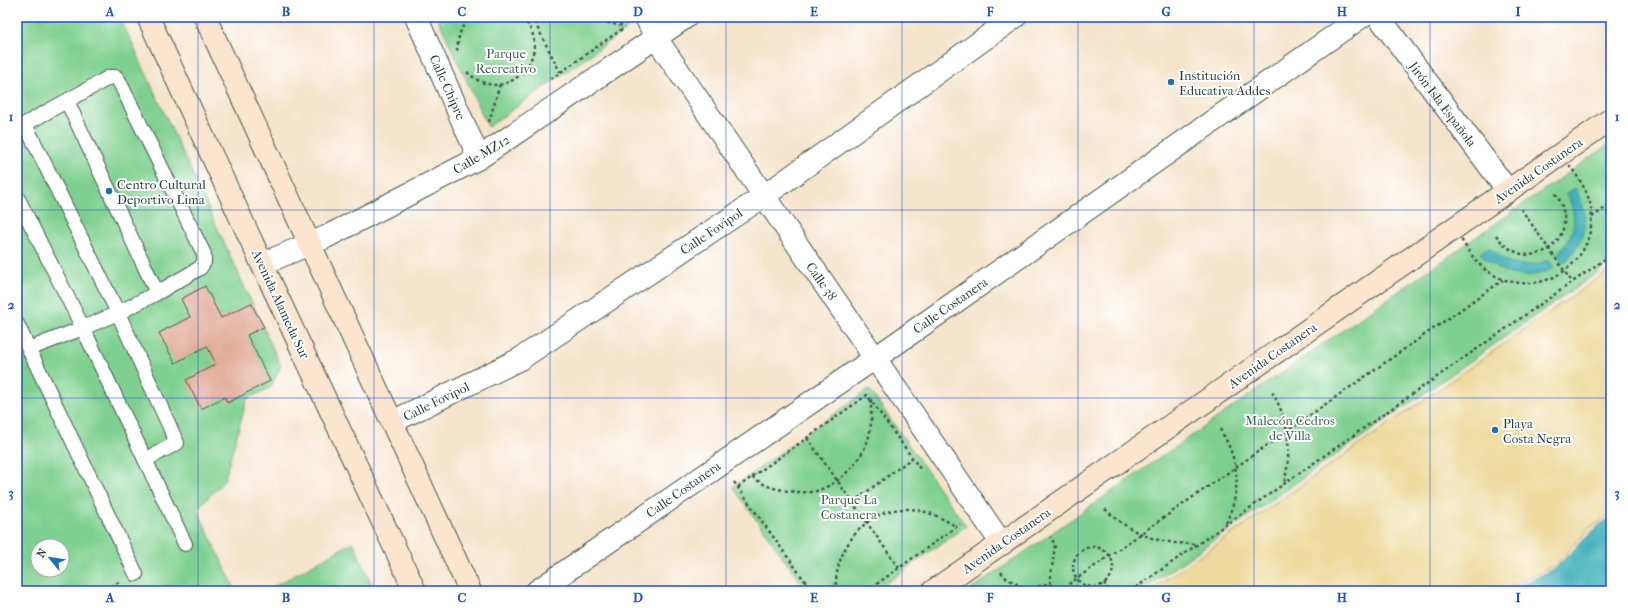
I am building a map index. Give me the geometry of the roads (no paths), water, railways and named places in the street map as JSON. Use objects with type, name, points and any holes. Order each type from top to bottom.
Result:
[{"type":"main road","name":"Avenida Alameda Sur","points":[[148,17],[415,591]]},
{"type":"main road","points":[[205,17],[470,591]]},
{"type":"main road","name":"Avenida Costanera","points":[[933,591],[1510,194],[1611,119]]},
{"type":"street","name":"Calle Chipre","points":[[416,17],[479,158]]},
{"type":"street","name":"Calle 38","points":[[646,17],[656,38],[875,357],[995,548]]},
{"type":"street","name":"Calle MZ12","points":[[262,264],[326,236],[479,158],[686,17]]},
{"type":"street","name":"Calle Fovipol","points":[[392,422],[520,359],[764,196],[1015,17]]},
{"type":"street","name":"Calle Costanera","points":[[537,591],[1361,17]]},
{"type":"street","name":"Jirón Isla Española","points":[[1378,17],[1510,194]]},
{"type":"lane","points":[[29,349],[118,313],[158,293],[200,268],[204,262],[204,254],[116,77],[110,77],[21,126],[118,313],[178,443],[144,460]]},
{"type":"lane","points":[[67,101],[158,293]]},
{"type":"lane","points":[[17,196],[83,328],[144,460],[185,544]]},
{"type":"lane","points":[[17,324],[136,574]]},
{"type":"water","points":[[1575,188],[1583,209],[1585,218],[1584,227],[1578,245],[1564,263],[1557,254],[1568,240],[1571,233],[1574,218],[1571,202],[1567,193]]},
{"type":"water","points":[[1489,247],[1503,259],[1510,262],[1532,265],[1549,260],[1554,268],[1533,275],[1514,275],[1497,267],[1480,253]]},
{"type":"water","points":[[1611,519],[1611,591],[1508,591],[1554,569],[1599,525]]},
{"type":"place","name":"Institución Educativa Addes","points":[[1171,82]]},
{"type":"place","name":"Centro Cultural Deportivo Lima","points":[[109,191]]},
{"type":"place","name":"Playa Costa Negra","points":[[1495,430]]},
{"type":"park label","name":"Parque Recreativo","points":[[506,60]]},
{"type":"park label","name":"Malecón Cedros de Villa","points":[[1290,428]]},
{"type":"park label","name":"Parque La Costanera","points":[[849,506]]}]
